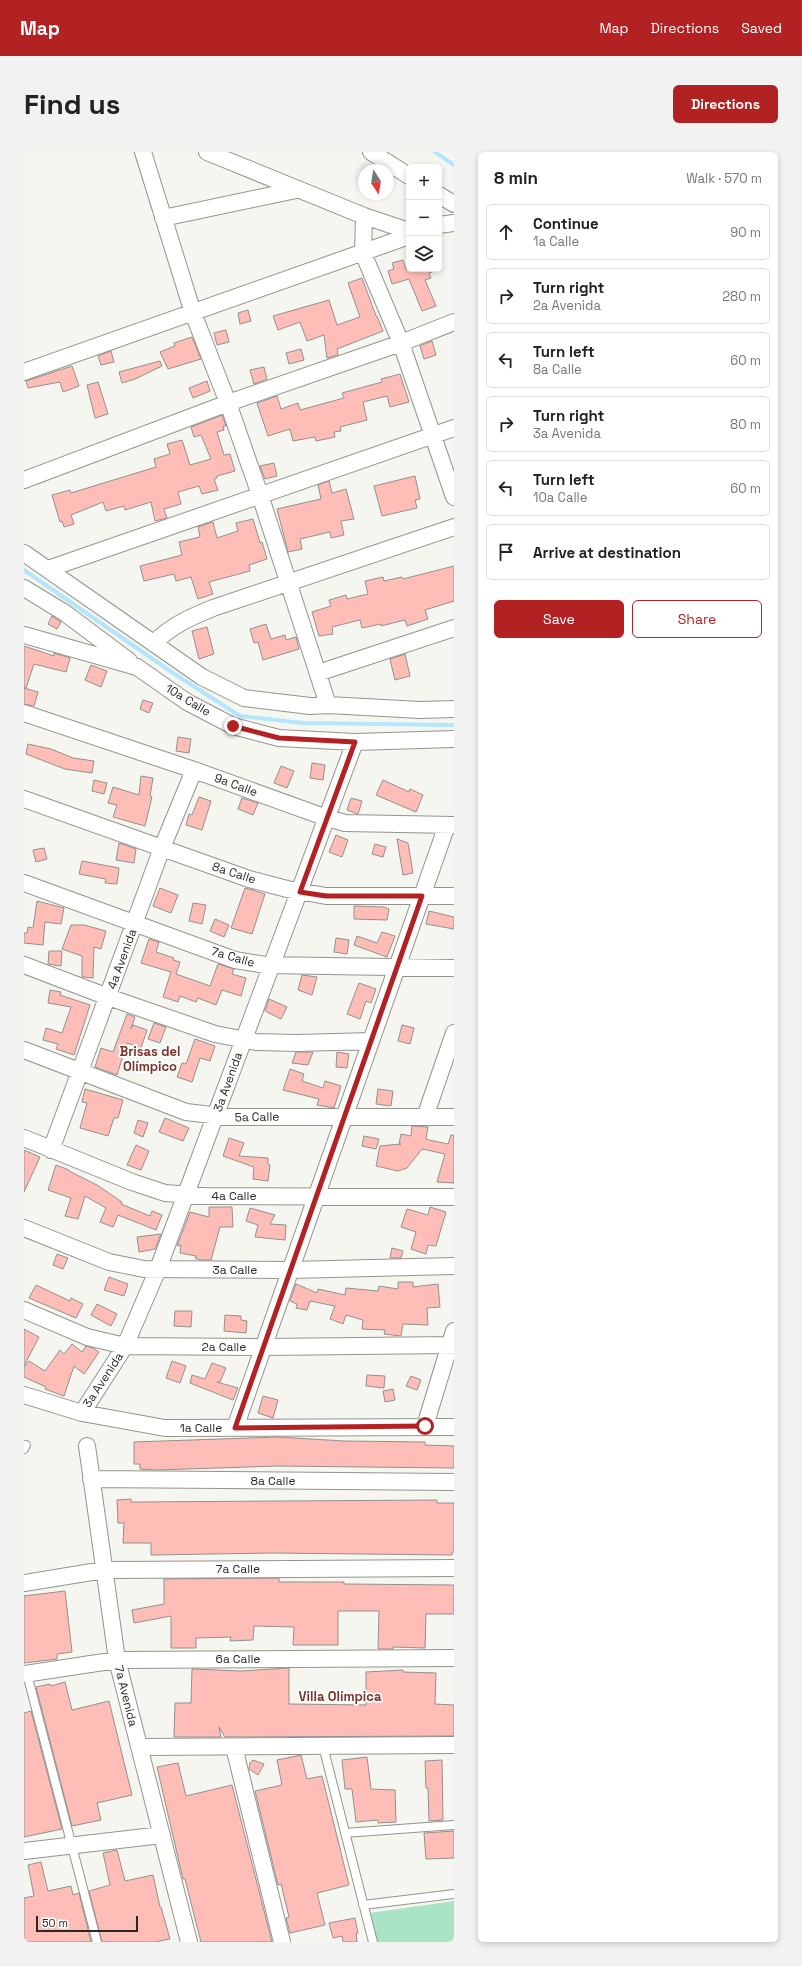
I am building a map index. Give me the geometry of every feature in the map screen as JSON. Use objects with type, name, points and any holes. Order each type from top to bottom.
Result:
[{"type":"street","points":[[143,152],[193,313],[228,403],[260,495],[328,705]]},
{"type":"street","points":[[207,152],[296,190],[406,230]]},
{"type":"street","points":[[371,152],[406,174]]},
{"type":"street","points":[[163,218],[296,190]]},
{"type":"street","points":[[442,197],[454,204]]},
{"type":"street","points":[[364,216],[363,253],[401,343],[454,497]]},
{"type":"street","points":[[442,225],[454,223]]},
{"type":"street","points":[[24,372],[406,237]]},
{"type":"street","points":[[24,480],[228,403],[401,343],[454,322]]},
{"type":"street","points":[[48,569],[454,428]]},
{"type":"street","points":[[154,643],[167,630],[182,621],[213,608],[454,527]]},
{"type":"street","points":[[24,553],[202,677],[244,698],[310,706],[328,705],[353,708],[420,710],[454,709]]},
{"type":"street","points":[[24,588],[65,613],[137,667]]},
{"type":"street","points":[[318,673],[454,628]]},
{"type":"street","name":"10a Calle","points":[[24,635],[137,667],[187,702],[233,726],[279,738],[355,742],[454,739]]},
{"type":"street","name":"9a Calle","points":[[24,714],[194,770],[327,818],[345,823],[450,825]]},
{"type":"street","name":"3a Avenida","points":[[82,1413],[125,1346],[158,1269],[355,742]]},
{"type":"street","name":"4a Avenida","points":[[51,1150],[162,848],[194,770]]},
{"type":"street","name":"8a Calle","points":[[24,799],[248,879],[300,892],[326,896],[454,896]]},
{"type":"street","points":[[235,1428],[422,896],[450,825]]},
{"type":"street","name":"7a Calle","points":[[24,884],[235,960],[272,966],[454,968]]},
{"type":"street","points":[[24,965],[108,997],[215,1034],[256,1042],[297,1043],[371,1041]]},
{"type":"street","points":[[425,1117],[454,1033]]},
{"type":"street","name":"5a Calle","points":[[24,1050],[186,1112],[230,1118],[454,1117]]},
{"type":"street","name":"4a Calle","points":[[24,1138],[132,1182],[166,1193],[454,1197]]},
{"type":"street","name":"3a Calle","points":[[24,1228],[109,1262],[144,1269],[290,1270],[454,1266]]},
{"type":"street","name":"2a Calle","points":[[24,1310],[87,1337],[125,1346],[263,1347],[452,1340]]},
{"type":"street","points":[[425,1426],[452,1340]]},
{"type":"street","name":"1a Calle","points":[[24,1395],[82,1413],[165,1428],[454,1427]]},
{"type":"street","name":"7a Avenida","points":[[86,1446],[117,1660],[189,1942]]},
{"type":"street","name":"8a Calle","points":[[91,1479],[454,1482]]},
{"type":"street","name":"7a Calle","points":[[24,1583],[104,1570],[454,1568]]},
{"type":"street","name":"6a Calle","points":[[25,1674],[117,1660],[454,1658]]},
{"type":"street","points":[[139,1747],[454,1745]]},
{"type":"street","points":[[234,1747],[282,1942]]},
{"type":"street","points":[[24,1851],[162,1835]]},
{"type":"lane","points":[[25,1674],[97,1942]]},
{"type":"lane","points":[[323,1746],[373,1942]]},
{"type":"lane","points":[[345,1833],[454,1825]]},
{"type":"lane","points":[[363,1905],[454,1894]]},
{"type":"green space","points":[[454,1901],[454,1942],[378,1942],[369,1913]]},
{"type":"building","points":[[403,260],[406,272],[432,272],[429,273],[431,278],[425,280],[436,306],[422,311],[409,279],[392,284],[388,271],[394,269],[392,263]]},
{"type":"building","points":[[362,278],[383,331],[337,349],[338,355],[327,358],[324,335],[307,341],[300,322],[278,330],[273,316],[329,300],[337,325],[360,317],[348,283]]},
{"type":"building","points":[[248,310],[251,321],[240,324],[238,313]]},
{"type":"building","points":[[226,330],[229,342],[217,345],[214,333]]},
{"type":"building","points":[[192,337],[201,359],[168,369],[160,352],[175,346],[174,343]]},
{"type":"building","points":[[432,341],[436,355],[424,359],[420,346]]},
{"type":"building","points":[[301,349],[304,360],[289,364],[286,353]]},
{"type":"building","points":[[111,351],[114,362],[101,365],[98,356]]},
{"type":"building","points":[[160,361],[162,366],[135,379],[122,383],[119,372]]},
{"type":"building","points":[[72,366],[79,386],[63,392],[60,382],[28,388],[26,381]]},
{"type":"building","points":[[264,367],[267,379],[254,384],[250,370]]},
{"type":"building","points":[[400,374],[409,402],[390,407],[387,396],[363,402],[367,420],[340,427],[341,431],[334,432],[335,437],[316,441],[315,437],[293,441],[290,429],[268,436],[257,403],[277,396],[281,409],[298,403],[300,410],[344,398],[342,393],[382,382],[381,379]]},
{"type":"building","points":[[207,381],[210,391],[193,398],[189,388]]},
{"type":"building","points":[[98,382],[108,414],[95,418],[87,385]]},
{"type":"building","points":[[222,415],[226,426],[223,426],[224,430],[217,432],[224,455],[230,454],[235,471],[217,476],[217,478],[214,479],[218,490],[202,494],[199,486],[178,492],[181,504],[164,509],[167,518],[155,521],[151,502],[125,510],[124,506],[106,511],[103,502],[71,515],[74,524],[64,527],[62,521],[60,522],[52,495],[70,490],[71,493],[156,467],[154,459],[170,454],[167,444],[182,440],[190,465],[211,459],[201,435],[194,437],[191,427]]},
{"type":"building","points":[[274,463],[277,476],[265,479],[260,466]]},
{"type":"building","points":[[415,476],[420,499],[415,500],[417,508],[382,516],[374,486]]},
{"type":"building","points":[[329,481],[332,493],[346,489],[354,519],[341,521],[344,535],[331,538],[330,532],[300,539],[302,549],[288,552],[277,509],[321,499],[318,485]]},
{"type":"building","points":[[253,519],[260,543],[262,542],[267,559],[249,565],[250,571],[209,582],[213,594],[198,599],[191,577],[176,581],[174,574],[144,581],[140,566],[182,555],[179,542],[200,537],[198,527],[213,522],[217,538],[238,531],[236,523]]},
{"type":"building","points":[[454,566],[454,601],[425,610],[428,619],[407,626],[405,620],[381,626],[381,624],[362,628],[360,620],[332,627],[333,634],[319,636],[312,612],[331,606],[329,600],[346,595],[347,599],[368,594],[365,581],[383,577],[384,581],[402,577],[403,579]]},
{"type":"building","points":[[52,616],[61,622],[57,629],[48,624]]},
{"type":"building","points":[[266,624],[271,639],[285,635],[286,640],[296,637],[299,649],[263,660],[258,642],[254,643],[250,629]]},
{"type":"building","points":[[207,627],[214,654],[199,659],[192,631]]},
{"type":"building","points":[[24,646],[54,656],[54,653],[70,658],[66,672],[34,664],[26,688],[24,687]]},
{"type":"building","points":[[405,654],[410,676],[395,680],[390,659]]},
{"type":"building","points":[[91,665],[107,671],[101,687],[85,680]]},
{"type":"building","points":[[24,688],[38,692],[34,706],[24,704]]},
{"type":"building","points":[[143,700],[153,703],[149,713],[140,709]]},
{"type":"building","points":[[178,737],[191,739],[189,753],[176,751]]},
{"type":"building","points":[[28,744],[51,749],[73,758],[94,761],[92,773],[65,769],[26,754]]},
{"type":"building","points":[[312,763],[325,765],[323,780],[310,778]]},
{"type":"building","points":[[281,766],[294,771],[287,788],[274,783]]},
{"type":"building","points":[[141,776],[153,778],[150,796],[152,797],[145,826],[113,817],[117,805],[108,803],[113,787],[139,795]]},
{"type":"building","points":[[94,780],[107,783],[104,794],[92,791]]},
{"type":"building","points":[[383,780],[409,792],[410,789],[423,795],[416,812],[376,795]]},
{"type":"building","points":[[199,797],[211,801],[202,830],[186,825],[189,814],[192,815]]},
{"type":"building","points":[[242,798],[258,803],[253,815],[238,809]]},
{"type":"building","points":[[351,798],[362,801],[358,814],[347,810]]},
{"type":"building","points":[[336,835],[348,840],[342,857],[329,852]]},
{"type":"building","points":[[397,839],[408,843],[413,873],[403,875]]},
{"type":"building","points":[[119,843],[136,849],[134,863],[116,860]]},
{"type":"building","points":[[375,844],[386,847],[383,857],[372,854]]},
{"type":"building","points":[[44,848],[47,859],[36,862],[33,850]]},
{"type":"building","points":[[82,861],[119,868],[117,884],[105,883],[106,879],[79,874]]},
{"type":"building","points":[[160,888],[178,895],[171,913],[153,906]]},
{"type":"building","points":[[245,888],[265,894],[252,934],[231,928]]},
{"type":"building","points":[[37,901],[64,908],[61,924],[45,922],[43,945],[24,943],[24,933],[27,933],[28,927],[33,928]]},
{"type":"building","points":[[193,903],[206,905],[202,924],[189,921]]},
{"type":"building","points":[[354,906],[384,907],[389,909],[387,920],[354,919]]},
{"type":"building","points":[[429,911],[454,917],[454,929],[426,924]]},
{"type":"building","points":[[215,919],[229,925],[224,937],[210,931]]},
{"type":"building","points":[[71,925],[84,925],[106,931],[101,949],[94,947],[93,978],[82,977],[82,956],[62,949]]},
{"type":"building","points":[[382,932],[395,936],[387,957],[354,945],[357,936],[377,943]]},
{"type":"building","points":[[336,938],[349,940],[347,954],[334,952]]},
{"type":"building","points":[[149,939],[159,942],[156,952],[174,958],[173,960],[180,962],[176,974],[210,986],[218,964],[234,969],[232,974],[246,978],[241,996],[222,990],[216,1005],[198,998],[196,1002],[180,996],[178,1002],[163,997],[171,972],[141,963]]},
{"type":"building","points":[[49,951],[62,951],[61,966],[48,964]]},
{"type":"building","points":[[302,975],[317,977],[312,995],[298,990]]},
{"type":"building","points":[[359,983],[376,989],[371,1003],[366,1001],[360,1019],[347,1014]]},
{"type":"building","points":[[50,990],[61,992],[60,995],[90,1005],[74,1055],[56,1049],[58,1044],[43,1040],[46,1028],[62,1033],[71,1007],[48,1003]]},
{"type":"building","points":[[269,999],[287,1007],[281,1019],[265,1011]]},
{"type":"building","points":[[127,1014],[135,1017],[131,1029],[133,1025],[147,1030],[141,1048],[127,1043],[117,1075],[95,1067],[101,1048],[113,1052]]},
{"type":"building","points":[[154,1023],[166,1027],[160,1043],[148,1039]]},
{"type":"building","points":[[402,1025],[414,1028],[410,1044],[398,1041]]},
{"type":"building","points":[[195,1039],[215,1046],[210,1061],[200,1058],[192,1082],[177,1077],[182,1063],[186,1064]]},
{"type":"building","points":[[296,1052],[313,1052],[308,1065],[292,1063]]},
{"type":"building","points":[[337,1052],[349,1054],[347,1068],[336,1067]]},
{"type":"building","points":[[290,1069],[304,1074],[302,1081],[323,1088],[325,1081],[341,1086],[334,1108],[317,1105],[319,1099],[283,1090]]},
{"type":"building","points":[[85,1089],[123,1100],[118,1118],[114,1118],[108,1136],[80,1128],[87,1103],[82,1102]]},
{"type":"building","points":[[378,1089],[393,1091],[391,1106],[376,1104]]},
{"type":"building","points":[[165,1118],[189,1128],[183,1141],[159,1132]]},
{"type":"building","points":[[138,1120],[148,1123],[143,1137],[134,1133]]},
{"type":"building","points":[[412,1126],[428,1127],[426,1139],[429,1140],[448,1144],[451,1135],[454,1135],[454,1183],[437,1182],[445,1154],[422,1149],[407,1168],[398,1171],[376,1166],[380,1146],[401,1144],[399,1144],[401,1134],[411,1136]]},
{"type":"building","points":[[364,1136],[379,1139],[376,1149],[362,1146]]},
{"type":"building","points":[[229,1138],[244,1143],[239,1156],[268,1158],[268,1164],[270,1165],[268,1181],[253,1179],[254,1167],[223,1156]]},
{"type":"building","points":[[136,1145],[149,1151],[141,1170],[127,1165]]},
{"type":"building","points":[[24,1150],[40,1157],[24,1192]]},
{"type":"building","points":[[56,1165],[69,1170],[97,1185],[122,1202],[121,1204],[150,1216],[152,1211],[162,1215],[156,1230],[118,1215],[113,1227],[100,1222],[106,1208],[85,1196],[78,1219],[65,1216],[71,1198],[48,1190]]},
{"type":"building","points":[[209,1207],[232,1207],[233,1227],[220,1227],[211,1260],[200,1260],[195,1258],[196,1256],[180,1253],[181,1245],[177,1246],[190,1212],[209,1217]]},
{"type":"building","points":[[430,1207],[446,1212],[436,1246],[428,1245],[426,1254],[411,1249],[416,1232],[401,1227],[407,1209],[428,1215]]},
{"type":"building","points":[[250,1208],[275,1215],[270,1224],[286,1225],[285,1240],[255,1237],[258,1225],[246,1221]]},
{"type":"building","points":[[161,1234],[155,1249],[139,1252],[137,1237]]},
{"type":"building","points":[[392,1248],[403,1251],[401,1258],[390,1258]]},
{"type":"building","points":[[57,1254],[68,1258],[63,1269],[53,1265]]},
{"type":"building","points":[[109,1277],[128,1284],[124,1296],[104,1290]]},
{"type":"building","points":[[398,1282],[413,1282],[413,1287],[438,1284],[440,1307],[427,1308],[428,1325],[403,1324],[401,1336],[384,1334],[385,1330],[362,1329],[363,1320],[346,1315],[343,1324],[330,1319],[335,1306],[310,1301],[307,1310],[296,1308],[297,1304],[290,1301],[296,1284],[317,1293],[318,1289],[345,1295],[346,1288],[378,1291],[379,1286],[398,1289]]},
{"type":"building","points":[[36,1285],[70,1301],[71,1298],[83,1304],[76,1318],[29,1298]]},
{"type":"building","points":[[97,1304],[117,1314],[111,1326],[91,1315]]},
{"type":"building","points":[[175,1311],[192,1311],[191,1327],[174,1326]]},
{"type":"building","points":[[225,1315],[241,1316],[241,1320],[247,1321],[246,1333],[224,1331]]},
{"type":"building","points":[[24,1329],[39,1337],[24,1366]]},
{"type":"building","points":[[72,1344],[82,1352],[86,1346],[99,1352],[84,1374],[74,1366],[64,1396],[45,1389],[46,1387],[24,1377],[24,1368],[29,1361],[45,1371],[60,1350],[64,1354]]},
{"type":"building","points":[[172,1361],[186,1366],[180,1383],[166,1378]]},
{"type":"building","points":[[212,1363],[226,1368],[220,1382],[217,1382],[238,1388],[233,1400],[190,1383],[192,1375],[205,1379]]},
{"type":"building","points":[[367,1375],[385,1376],[384,1388],[366,1386]]},
{"type":"building","points":[[411,1376],[421,1380],[417,1390],[406,1386]]},
{"type":"building","points":[[393,1389],[395,1400],[385,1402],[383,1391]]},
{"type":"building","points":[[263,1396],[278,1400],[273,1418],[258,1413]]},
{"type":"building","points":[[278,1437],[344,1441],[425,1442],[425,1445],[454,1446],[454,1468],[278,1466],[157,1470],[140,1469],[140,1464],[134,1464],[134,1442]]},
{"type":"building","points":[[131,1499],[131,1502],[437,1500],[437,1503],[454,1503],[454,1552],[452,1552],[452,1555],[273,1553],[151,1555],[151,1543],[123,1543],[124,1523],[118,1523],[117,1500]]},
{"type":"building","points":[[279,1578],[279,1582],[454,1585],[454,1614],[426,1614],[425,1648],[393,1647],[393,1649],[378,1649],[379,1611],[338,1611],[338,1645],[293,1645],[294,1627],[254,1626],[253,1640],[230,1641],[231,1637],[196,1638],[196,1648],[171,1648],[171,1616],[134,1623],[132,1610],[164,1604],[164,1579]]},
{"type":"building","points":[[65,1591],[72,1652],[57,1654],[57,1659],[24,1663],[24,1596]]},
{"type":"building","points":[[289,1668],[289,1704],[366,1705],[366,1672],[403,1670],[403,1672],[436,1673],[435,1704],[454,1705],[454,1736],[225,1737],[219,1727],[221,1737],[174,1737],[175,1703],[191,1703],[192,1669],[241,1671]]},
{"type":"building","points":[[65,1682],[72,1710],[109,1701],[132,1795],[97,1803],[101,1820],[72,1826],[36,1687],[50,1684],[51,1686]]},
{"type":"building","points":[[31,1711],[62,1829],[24,1837],[24,1713]]},
{"type":"building","points":[[301,1755],[307,1779],[322,1776],[349,1885],[317,1893],[325,1925],[290,1933],[286,1918],[289,1917],[281,1884],[278,1885],[255,1791],[282,1785],[277,1760]]},
{"type":"building","points":[[367,1757],[371,1789],[395,1790],[396,1822],[378,1823],[378,1820],[356,1822],[352,1789],[345,1789],[342,1760]]},
{"type":"building","points":[[253,1760],[264,1764],[258,1775],[249,1769],[250,1763]]},
{"type":"building","points":[[442,1760],[443,1820],[429,1821],[425,1761]]},
{"type":"building","points":[[178,1763],[186,1796],[232,1785],[272,1942],[201,1942],[185,1879],[183,1879],[157,1767]]},
{"type":"building","points":[[454,1831],[454,1858],[426,1859],[424,1833]]},
{"type":"building","points":[[117,1850],[125,1881],[153,1875],[160,1907],[170,1939],[155,1942],[102,1942],[89,1891],[110,1885],[103,1853]]},
{"type":"building","points":[[41,1862],[48,1891],[71,1886],[73,1895],[79,1893],[91,1942],[24,1942],[24,1898],[34,1896],[28,1865]]},
{"type":"building","points":[[355,1918],[358,1933],[356,1933],[357,1942],[343,1942],[342,1936],[333,1938],[329,1923]]},
{"type":"waterway","points":[[435,152],[454,165]]},
{"type":"waterway","points":[[24,570],[173,673],[240,716],[303,723],[454,725]]},
{"type":"district","name":"Brisas del Olímpico","points":[[150,1058]]},
{"type":"district","name":"Villa Olímpica","points":[[340,1696]]},
{"type":"route","points":[[233,726],[279,738],[355,742],[300,892],[326,896],[422,896],[235,1428],[425,1426]]}]
